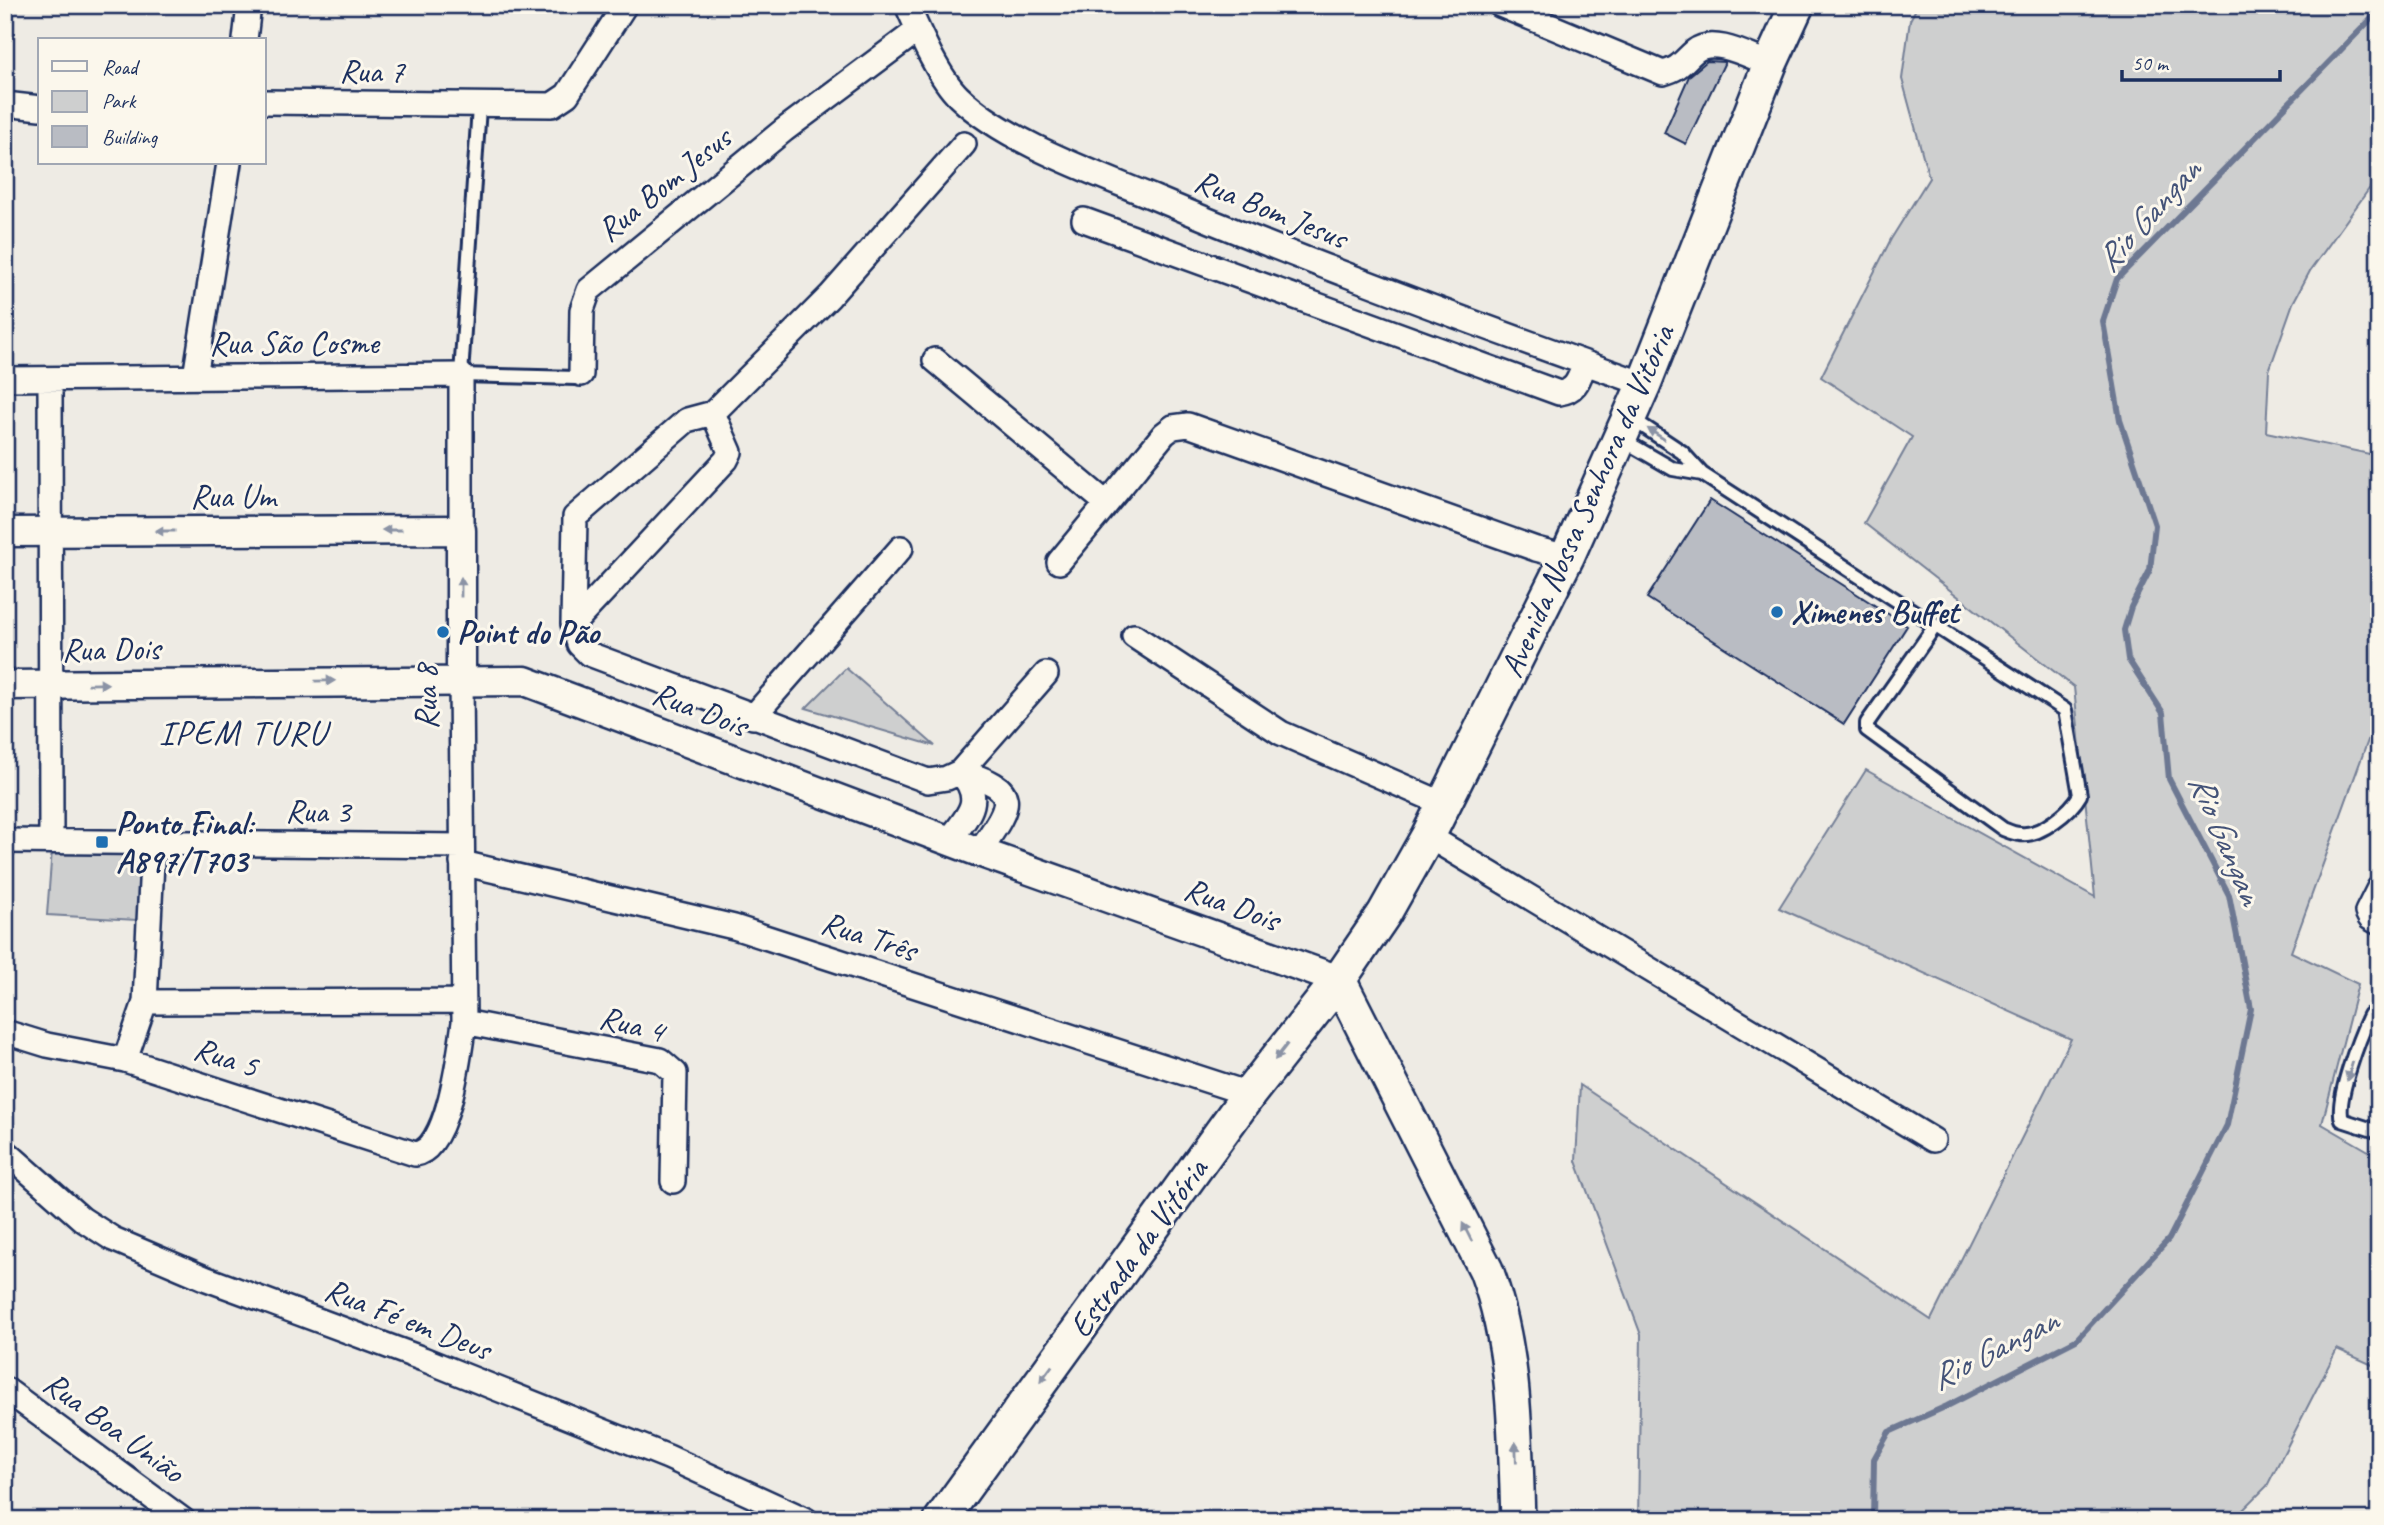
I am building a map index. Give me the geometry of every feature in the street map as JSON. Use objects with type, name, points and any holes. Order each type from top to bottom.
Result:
[{"type":"main road","name":"Avenida Nossa Senhora da Vitória","points":[[1339,980],[1378,923],[1428,836],[1567,557],[1644,384],[1770,64],[1797,5]]},
{"type":"main road","name":"Estrada da Vitória","points":[[941,1520],[1249,1094],[1339,980]]},
{"type":"main road","points":[[1339,980],[1480,1259],[1497,1300],[1511,1370],[1518,1520]]},
{"type":"main road","points":[[1314,1010],[1332,1007],[1356,1016]]},
{"type":"street","points":[[245,38],[249,5]]},
{"type":"street","name":"Rua 7","points":[[266,102],[479,107],[552,105],[568,95],[625,5]]},
{"type":"street","name":"Rua Bom Jesus","points":[[907,5],[918,30],[957,95],[988,120],[1072,163],[1239,233],[1644,384]]},
{"type":"street","points":[[1500,5],[1663,73],[1676,70],[1696,50],[1714,45],[1770,64]]},
{"type":"street","name":"Rua Bom Jesus","points":[[581,374],[582,310],[589,290],[784,130],[918,30]]},
{"type":"street","points":[[5,104],[38,108]]},
{"type":"street","points":[[964,145],[830,296],[713,413],[687,420],[575,517],[573,624],[579,644],[589,654],[920,779],[937,781],[960,772],[1046,674]]},
{"type":"street","points":[[195,377],[229,164]]},
{"type":"street","points":[[1084,220],[1559,393],[1569,392],[1576,384],[1585,363]]},
{"type":"street","points":[[934,360],[1106,503]]},
{"type":"street","name":"Rua São Cosme","points":[[5,379],[461,375]]},
{"type":"street","name":"Rua 8","points":[[423,1153],[431,1145],[444,1120],[456,1076],[463,1012],[461,375]]},
{"type":"street","points":[[50,379],[51,841]]},
{"type":"street","points":[[573,624],[726,460],[730,452],[729,444],[713,413]]},
{"type":"street","points":[[1059,562],[1164,434],[1173,427],[1188,425],[1567,557]]},
{"type":"street","name":"Rua Um","points":[[5,532],[461,530]]},
{"type":"street","points":[[753,717],[901,548]]},
{"type":"street","points":[[1134,636],[1281,733],[1444,804]]},
{"type":"street","name":"Rua Dois","points":[[5,685],[461,679],[525,681],[979,852],[1339,980]]},
{"type":"street","points":[[950,841],[966,819],[973,803],[971,786],[960,772]]},
{"type":"street","points":[[960,772],[990,781],[1006,799],[1006,810],[979,852]]},
{"type":"street","points":[[1428,836],[1933,1140]]},
{"type":"street","name":"Rua 3","points":[[5,841],[153,842],[462,855]]},
{"type":"street","points":[[125,1060],[145,1002],[153,842]]},
{"type":"street","name":"Rua Três","points":[[462,855],[734,927],[1249,1094]]},
{"type":"street","points":[[2379,888],[2367,912],[2370,918],[2379,923]]},
{"type":"street","name":"Rua 4","points":[[145,1002],[463,1012],[660,1060],[676,1073],[673,1181]]},
{"type":"street","name":"Rua 5","points":[[5,1032],[47,1045],[125,1060],[415,1154],[423,1153]]},
{"type":"street","name":"Rua Fé em Deus","points":[[5,1151],[82,1219],[113,1239],[207,1279],[423,1359],[668,1457],[806,1520]]},
{"type":"street","name":"Rua Boa União","points":[[5,1389],[183,1520]]},
{"type":"lane","name":"Rua 8","points":[[461,375],[479,107]]},
{"type":"lane","name":"Rua São Cosme","points":[[461,375],[576,378],[581,374]]},
{"type":"lane","points":[[1625,428],[1673,469],[1702,474]]},
{"type":"lane","points":[[1625,428],[1682,452],[1702,474],[1935,626],[2067,713],[2080,794],[2075,804],[2038,831],[2021,835],[2003,829],[1867,730],[1867,723],[1935,626]]},
{"type":"lane","points":[[2379,1015],[2370,1016],[2363,1028],[2339,1106],[2342,1120],[2379,1132]]},
{"type":"green space","points":[[1918,5],[2247,5],[2254,8],[2256,5],[2379,5],[2379,175],[2310,271],[2293,303],[2269,371],[2266,432],[2379,456],[2379,710],[2291,952],[2358,984],[2322,1124],[2379,1157],[2379,1368],[2337,1349],[2267,1486],[2233,1520],[1638,1520],[1641,1335],[1576,1161],[1580,1085],[1931,1320],[2071,1039],[1779,908],[1866,770],[2095,897],[2074,687],[1864,523],[1912,437],[1821,377],[1891,239],[1929,178],[1902,79],[1910,20]]},
{"type":"green space","points":[[846,668],[935,746],[806,708]]},
{"type":"green space","points":[[52,849],[141,854],[137,920],[47,915]]},
{"type":"building","points":[[1707,61],[1725,62],[1686,144],[1664,133],[1689,76]]},
{"type":"building","name":"Ximenes Buffet","points":[[1710,500],[1907,626],[1844,724],[1647,598]]},
{"type":"waterway","name":"Rio Gangan","points":[[1873,1520],[1874,1459],[1889,1432],[1947,1406],[2076,1340],[2169,1239],[2227,1125],[2251,1009],[2229,895],[2169,779],[2163,713],[2128,659],[2124,630],[2131,607],[2150,570],[2155,525],[2120,420],[2103,321],[2117,279],[2379,11]]},
{"type":"place","name":"Ximenes Buffet","points":[[1777,612]]},
{"type":"place","name":"Point do Pão","points":[[443,632]]},
{"type":"place","name":"Ponto Final: A897/T703","points":[[102,842]]},
{"type":"district","name":"IPEM TURU","points":[[243,732]]}]
